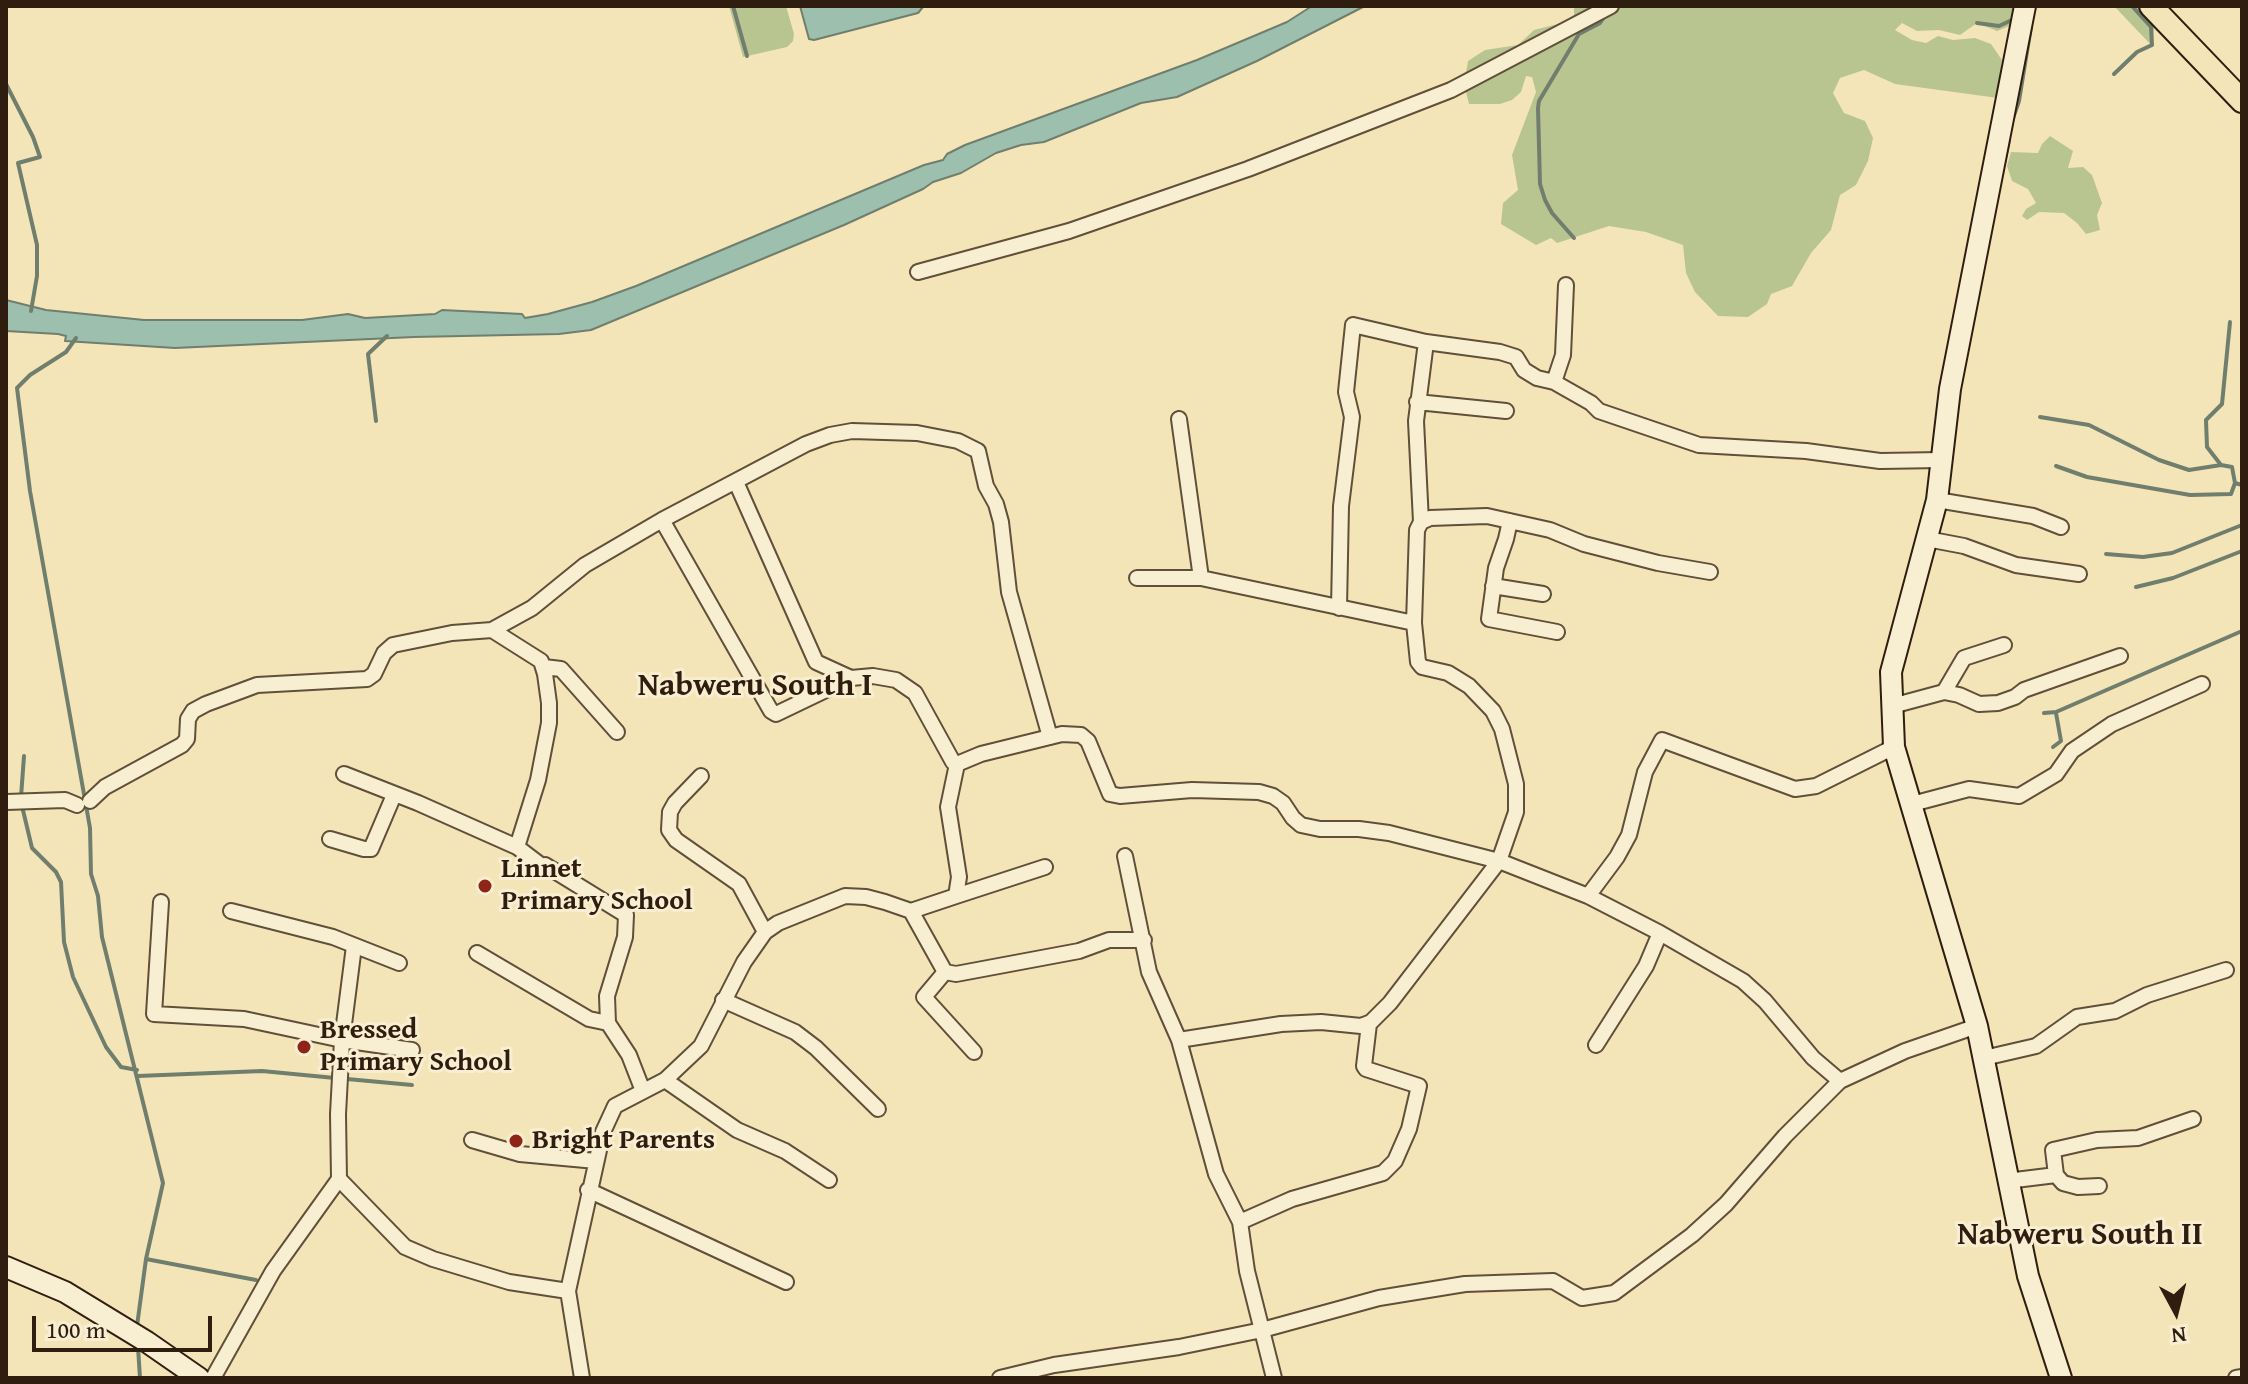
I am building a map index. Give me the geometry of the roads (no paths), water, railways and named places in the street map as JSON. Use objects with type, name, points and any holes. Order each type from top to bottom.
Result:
[{"type":"main road","points":[[2151,6],[2242,101]]},
{"type":"street","points":[[918,272],[1069,231],[1248,169],[1451,90],[1611,6]]},
{"type":"street","points":[[2025,6],[1950,389],[1937,500],[1891,672],[1894,747],[1977,1026],[2028,1276],[2061,1378]]},
{"type":"street","points":[[1554,382],[1563,355],[1566,285]]},
{"type":"street","points":[[1339,608],[1341,506],[1352,417],[1346,392],[1353,325],[1426,342],[1516,357],[1524,370],[1537,378],[1554,382],[1599,411],[1699,445],[1806,451],[1880,461],[1941,460]]},
{"type":"street","points":[[1179,1040],[1281,1024],[1369,1024],[1390,1003],[1499,861],[1516,812],[1516,784],[1502,729],[1493,711],[1469,686],[1448,673],[1422,667],[1418,662],[1414,623],[1417,530],[1421,522],[1416,421],[1426,342]]},
{"type":"street","points":[[1417,402],[1506,411]]},
{"type":"street","points":[[1179,419],[1201,578]]},
{"type":"street","points":[[6,802],[65,800],[84,803],[105,787],[182,745],[187,739],[188,719],[193,711],[206,704],[257,685],[367,679],[374,674],[384,653],[393,645],[452,633],[492,630],[532,608],[585,565],[662,520],[806,444],[852,431],[917,433],[958,441],[974,447],[982,459],[986,486],[998,513],[1009,592],[1050,737]]},
{"type":"street","points":[[736,482],[816,662],[851,678]]},
{"type":"street","points":[[1937,500],[2033,516],[2061,527]]},
{"type":"street","points":[[1421,522],[1430,518],[1487,516],[1550,530],[1584,544],[1658,563],[1710,572]]},
{"type":"street","points":[[662,520],[771,711],[781,713],[851,678],[873,676],[896,680],[911,688],[957,764]]},
{"type":"street","points":[[1510,521],[1493,586],[1489,619],[1557,632]]},
{"type":"street","points":[[1927,539],[1964,546],[2016,565],[2079,574]]},
{"type":"street","points":[[1137,578],[1201,578],[1414,623]]},
{"type":"street","points":[[1493,586],[1543,594]]},
{"type":"street","points":[[492,630],[535,656],[544,667],[549,723],[538,780],[517,847]]},
{"type":"street","points":[[1944,692],[1964,658],[2004,645]]},
{"type":"street","points":[[1892,706],[1944,692],[1979,704],[1998,703],[2024,690],[2120,656]]},
{"type":"street","points":[[544,667],[561,669],[617,732]]},
{"type":"street","points":[[1912,804],[1969,789],[2019,796],[2056,774],[2072,751],[2112,724],[2202,684]]},
{"type":"street","points":[[957,764],[981,754],[1062,734],[1081,735],[1088,741],[1110,794],[1120,796],[1192,790],[1259,792],[1283,803],[1301,825],[1389,833],[1499,861],[1588,896],[1743,981],[1765,1001],[1813,1058],[1840,1081]]},
{"type":"street","points":[[1588,896],[1629,835],[1645,772],[1662,740],[1795,789],[1816,786],[1894,747]]},
{"type":"street","points":[[956,896],[959,877],[948,807],[957,764]]},
{"type":"street","points":[[344,774],[517,847],[542,866],[626,915],[625,937],[607,996],[608,1023],[629,1055],[643,1091]]},
{"type":"street","points":[[701,776],[675,803],[670,812],[669,830],[676,840],[739,884],[765,932]]},
{"type":"street","points":[[330,839],[370,849],[394,795]]},
{"type":"street","points":[[1125,856],[1149,972],[1179,1040],[1216,1174],[1240,1222],[1247,1271],[1274,1378]]},
{"type":"street","points":[[582,1378],[568,1291],[603,1132],[615,1106],[665,1080],[701,1046],[723,1000],[765,932],[778,923],[845,896],[866,897],[911,911],[1045,867]]},
{"type":"street","points":[[161,902],[154,1014],[244,1019],[342,1040],[412,1050]]},
{"type":"street","points":[[231,911],[333,937],[399,963]]},
{"type":"street","points":[[911,911],[945,972]]},
{"type":"street","points":[[1596,1045],[1646,966],[1660,933]]},
{"type":"street","points":[[945,972],[956,974],[1079,951],[1109,940],[1144,940]]},
{"type":"street","points":[[213,1378],[273,1271],[339,1179],[338,1114],[342,1040],[354,946]]},
{"type":"street","points":[[477,953],[589,1019],[608,1023]]},
{"type":"street","points":[[1984,1058],[2036,1046],[2077,1017],[2115,1011],[2147,995],[2226,970]]},
{"type":"street","points":[[945,972],[924,997],[974,1052]]},
{"type":"street","points":[[723,1000],[795,1032],[816,1048],[878,1109]]},
{"type":"street","points":[[1240,1222],[1292,1199],[1383,1173],[1395,1161],[1409,1129],[1419,1086],[1366,1069],[1369,1024]]},
{"type":"street","points":[[1000,1378],[1054,1365],[1179,1347],[1262,1330],[1379,1298],[1465,1284],[1553,1281],[1582,1298],[1614,1293],[1692,1235],[1726,1204],[1785,1136],[1840,1081],[1905,1051],[1977,1026]]},
{"type":"street","points":[[665,1080],[737,1130],[785,1151],[829,1180]]},
{"type":"street","points":[[2099,1186],[2078,1187],[2063,1183],[2056,1175],[2053,1150],[2097,1140],[2138,1138],[2193,1119]]},
{"type":"street","points":[[472,1140],[520,1154],[596,1161]]},
{"type":"street","points":[[2007,1181],[2056,1175]]},
{"type":"street","points":[[339,1179],[405,1247],[433,1259],[509,1282],[568,1291]]},
{"type":"street","points":[[588,1190],[786,1282]]},
{"type":"street","points":[[6,1267],[65,1292],[199,1378]]},
{"type":"waterway","points":[[733,6],[747,56]]},
{"type":"waterway","points":[[2114,74],[2137,52],[2152,45],[2151,27],[2132,6]]},
{"type":"waterway","points":[[1574,238],[1552,213],[1540,184],[1538,108],[1539,101],[1579,34],[1600,23],[1606,14]]},
{"type":"waterway","points":[[1977,23],[1999,26],[2014,19]]},
{"type":"waterway","points":[[2011,124],[2019,101],[2031,27]]},
{"type":"waterway","points":[[6,84],[40,157],[18,163],[37,245],[37,276],[31,311]]},
{"type":"waterway","points":[[2004,163],[2009,140]]},
{"type":"waterway","points":[[2230,322],[2222,404],[2206,420],[2207,447],[2221,465],[2232,467],[2235,483],[2242,485]]},
{"type":"waterway","points":[[376,421],[368,354],[387,336]]},
{"type":"waterway","points":[[76,338],[66,352],[30,375],[17,388],[30,491],[90,828],[91,874],[98,896],[102,937],[163,1183],[146,1259],[137,1326]]},
{"type":"waterway","points":[[2040,417],[2089,425],[2159,460],[2189,470],[2221,465]]},
{"type":"waterway","points":[[2056,466],[2087,477],[2190,495],[2231,494],[2235,483]]},
{"type":"waterway","points":[[2106,554],[2143,557],[2172,553],[2242,525]]},
{"type":"waterway","points":[[2136,587],[2173,578],[2242,551]]},
{"type":"waterway","points":[[2044,713],[2056,712],[2242,631]]},
{"type":"waterway","points":[[2053,747],[2061,741],[2056,713]]},
{"type":"waterway","points":[[21,797],[24,756]]},
{"type":"waterway","points":[[22,806],[32,848],[56,872],[61,882],[64,942],[73,977],[106,1047],[121,1067],[137,1070]]},
{"type":"waterway","points":[[138,1076],[262,1071],[335,1078]]},
{"type":"waterway","points":[[347,1079],[412,1085]]},
{"type":"waterway","points":[[146,1259],[256,1280]]},
{"type":"waterway","points":[[138,1347],[140,1378]]},
{"type":"place","name":"Linnet Primary School","points":[[485,886]]},
{"type":"place","name":"Bressed Primary School","points":[[304,1047]]},
{"type":"place","name":"Bright Parents","points":[[516,1141]]},
{"type":"district","name":"Nabweru South I","points":[[755,687]]},
{"type":"district","name":"Nabweru South II","points":[[2080,1236]]}]
